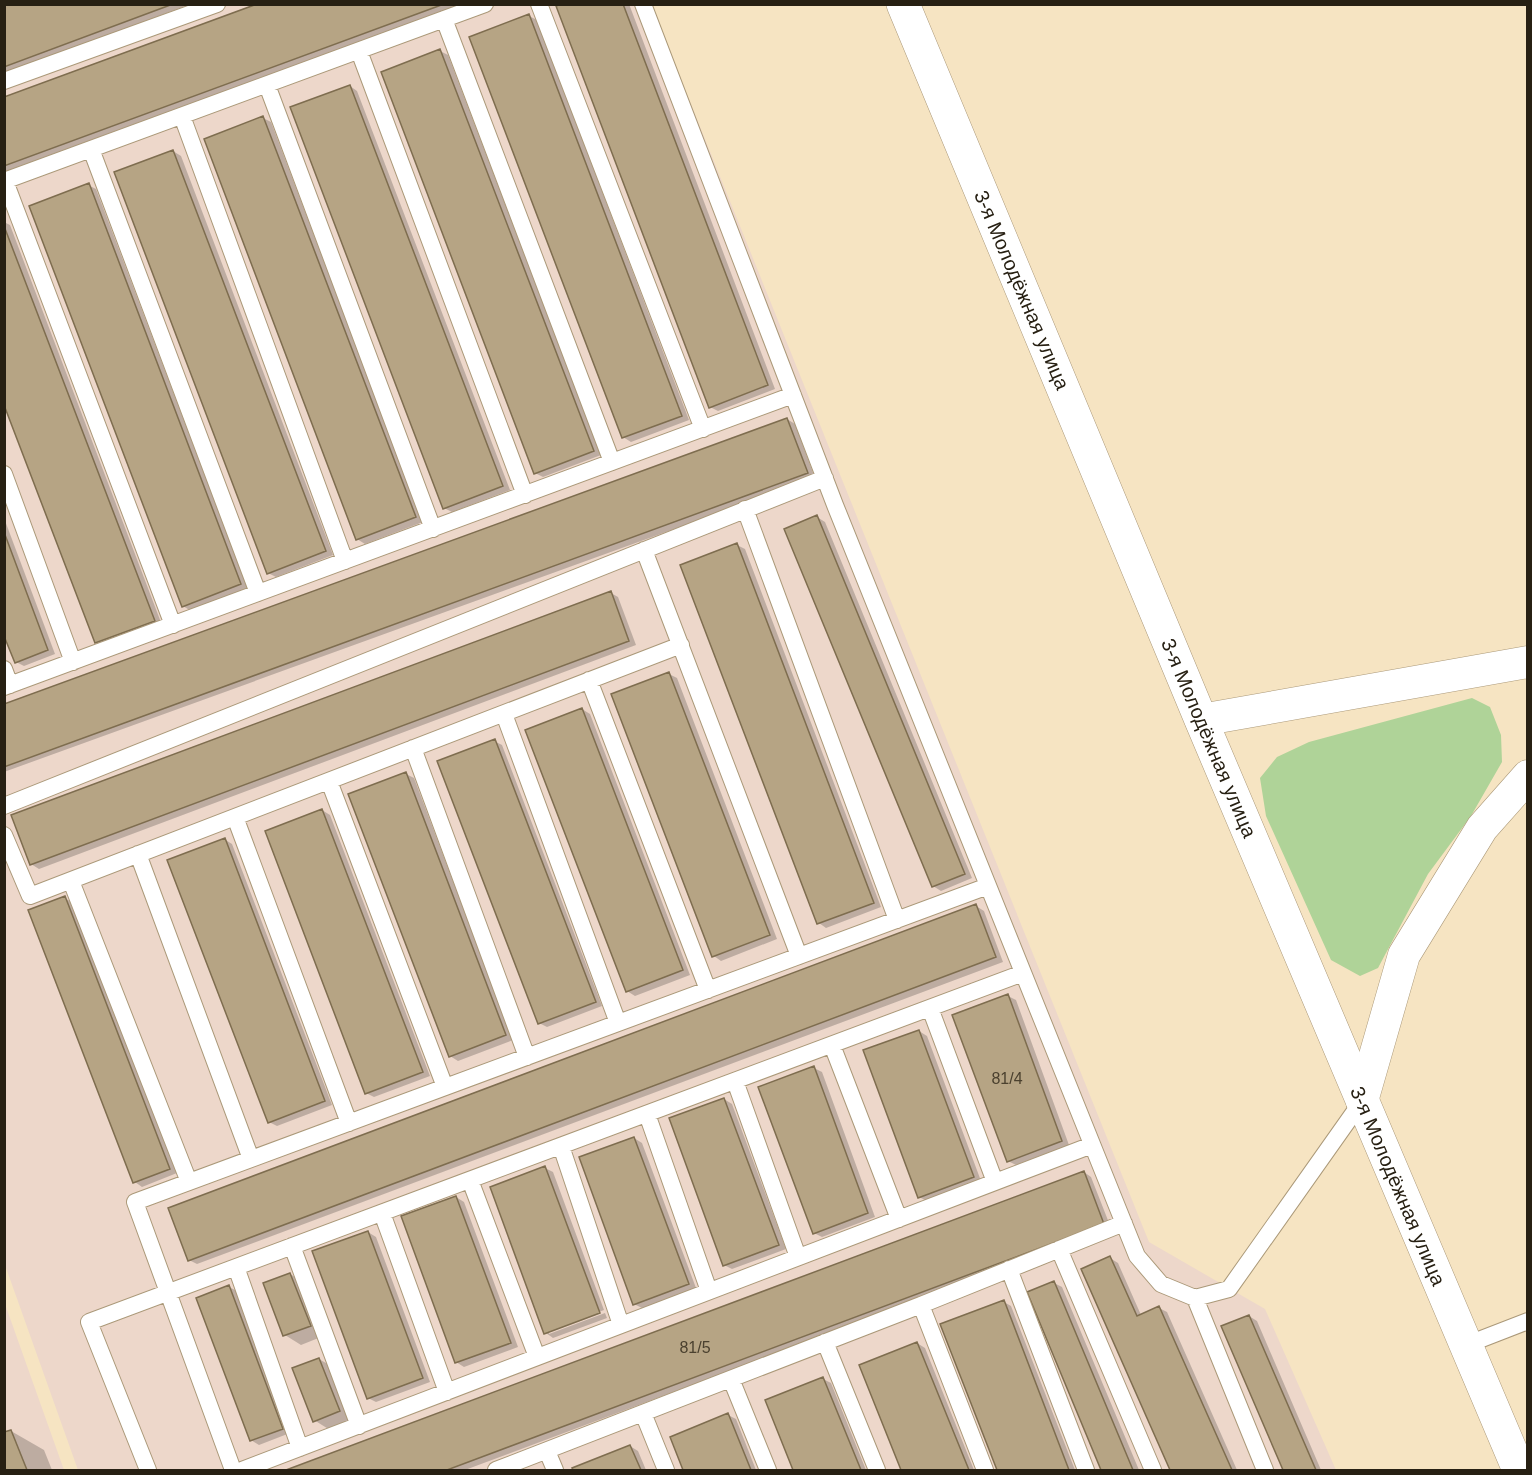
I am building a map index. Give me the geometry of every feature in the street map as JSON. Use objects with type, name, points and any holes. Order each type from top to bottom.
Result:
[{"type":"main road","name":"3-я Молодёжная улица","points":[[903,4],[1201,720],[1519,1470]]},
{"type":"street","points":[[1201,720],[1527,662]]},
{"type":"street","points":[[1362,1101],[1404,955],[1482,828],[1527,776]]},
{"type":"lane","points":[[4,81],[217,4]]},
{"type":"lane","points":[[173,625],[5,181],[485,4]]},
{"type":"lane","points":[[539,4],[703,429]]},
{"type":"lane","points":[[643,4],[825,478],[1137,1256],[1161,1284],[1195,1298],[1229,1289],[1362,1101]]},
{"type":"lane","points":[[444,19],[612,462]]},
{"type":"lane","points":[[359,51],[525,495]]},
{"type":"lane","points":[[267,85],[433,529]]},
{"type":"lane","points":[[182,116],[345,561]]},
{"type":"lane","points":[[91,149],[258,593]]},
{"type":"lane","points":[[6,680],[73,662],[793,396]]},
{"type":"lane","points":[[4,474],[73,662]]},
{"type":"lane","points":[[4,806],[825,478]]},
{"type":"lane","points":[[745,509],[897,920]]},
{"type":"lane","points":[[644,550],[799,956]]},
{"type":"lane","points":[[4,835],[30,896],[681,645]]},
{"type":"lane","points":[[589,680],[708,990]]},
{"type":"lane","points":[[504,714],[618,1023]]},
{"type":"lane","points":[[413,748],[527,1057]]},
{"type":"lane","points":[[329,781],[446,1087]]},
{"type":"lane","points":[[235,818],[349,1123]]},
{"type":"lane","points":[[138,854],[250,1159]]},
{"type":"lane","points":[[71,881],[189,1182]]},
{"type":"lane","points":[[233,1470],[135,1202],[988,886]]},
{"type":"lane","points":[[148,1470],[89,1322],[1023,974]]},
{"type":"lane","points":[[930,1008],[995,1182]]},
{"type":"lane","points":[[832,1045],[899,1219]]},
{"type":"lane","points":[[735,1081],[798,1257]]},
{"type":"lane","points":[[647,1114],[709,1291]]},
{"type":"lane","points":[[242,1470],[1092,1145]]},
{"type":"lane","points":[[561,1146],[621,1325]]},
{"type":"lane","points":[[470,1180],[537,1358]]},
{"type":"lane","points":[[382,1213],[447,1392]]},
{"type":"lane","points":[[496,1470],[921,1305],[1124,1223]]},
{"type":"lane","points":[[292,1246],[359,1426]]},
{"type":"lane","points":[[1059,1249],[1153,1470]]},
{"type":"lane","points":[[236,1267],[300,1448]]},
{"type":"lane","points":[[1009,1269],[1086,1470]]},
{"type":"lane","points":[[1195,1298],[1265,1470]]},
{"type":"lane","points":[[921,1305],[985,1470]]},
{"type":"lane","points":[[1466,1345],[1527,1322]]},
{"type":"lane","points":[[825,1342],[877,1470]]},
{"type":"lane","points":[[731,1379],[768,1470]]},
{"type":"lane","points":[[644,1413],[666,1470]]},
{"type":"lane","points":[[547,1450],[555,1470]]},
{"type":"shaded area","points":[[5,5],[651,5],[1149,1242],[1265,1309],[1336,1470],[78,1470],[5,1265]]},
{"type":"shaded area","points":[[5,1304],[64,1470],[5,1470]]},
{"type":"green space","points":[[1472,698],[1490,707],[1501,735],[1502,762],[1471,816],[1428,874],[1378,968],[1360,976],[1331,960],[1266,816],[1260,778],[1277,757],[1309,742]]},
{"type":"building","points":[[4,4],[173,4],[4,67]]},
{"type":"building","points":[[257,4],[444,4],[4,166],[4,97]]},
{"type":"building","points":[[561,4],[623,4],[768,385],[709,408],[556,6]]},
{"type":"building","points":[[529,14],[682,416],[622,438],[469,37]]},
{"type":"building","points":[[440,49],[594,451],[534,474],[381,72]]},
{"type":"building","points":[[350,85],[503,486],[443,509],[290,107]]},
{"type":"building","points":[[263,116],[416,517],[356,540],[204,139]]},
{"type":"building","points":[[173,150],[326,551],[267,574],[114,172]]},
{"type":"building","points":[[89,183],[241,584],[182,607],[29,206]]},
{"type":"building","points":[[4,226],[155,621],[95,643],[4,405]]},
{"type":"building","points":[[787,418],[808,473],[4,767],[4,704]]},
{"type":"building","points":[[817,515],[965,874],[932,887],[784,529]]},
{"type":"building","points":[[4,532],[48,650],[15,663],[4,636]]},
{"type":"building","points":[[737,543],[874,903],[817,924],[680,565]]},
{"type":"building","points":[[611,591],[629,641],[30,865],[11,815]]},
{"type":"building","points":[[669,672],[770,935],[712,957],[611,694]]},
{"type":"building","points":[[582,708],[683,970],[626,992],[525,730]]},
{"type":"building","points":[[495,739],[596,1002],[538,1024],[437,761]]},
{"type":"building","points":[[406,772],[506,1035],[449,1057],[348,794]]},
{"type":"building","points":[[322,809],[423,1072],[365,1094],[265,831]]},
{"type":"building","points":[[225,838],[325,1101],[268,1123],[167,860]]},
{"type":"building","points":[[65,896],[170,1169],[133,1183],[28,910]]},
{"type":"building","points":[[976,904],[996,957],[188,1261],[168,1208]]},
{"type":"building","points":[[1008,994],[1062,1141],[1007,1162],[952,1015]]},
{"type":"building","points":[[919,1030],[974,1177],[918,1198],[863,1050]]},
{"type":"building","points":[[814,1066],[868,1213],[813,1234],[758,1087]]},
{"type":"building","points":[[724,1098],[779,1245],[723,1266],[669,1118]]},
{"type":"building","points":[[634,1137],[689,1284],[633,1305],[579,1157]]},
{"type":"building","points":[[545,1166],[600,1313],[544,1334],[490,1187]]},
{"type":"building","points":[[1084,1171],[1104,1224],[447,1470],[286,1470]]},
{"type":"building","points":[[456,1196],[511,1343],[455,1363],[401,1216]]},
{"type":"building","points":[[368,1231],[423,1378],[367,1399],[312,1251]]},
{"type":"building","points":[[1110,1256],[1137,1316],[1159,1306],[1232,1470],[1170,1470],[1081,1269]]},
{"type":"building","points":[[290,1273],[311,1326],[283,1336],[263,1283]]},
{"type":"building","points":[[1054,1281],[1133,1470],[1101,1470],[1027,1292]]},
{"type":"building","points":[[229,1285],[283,1429],[250,1441],[196,1298]]},
{"type":"building","points":[[1004,1300],[1069,1470],[997,1470],[940,1324]]},
{"type":"building","points":[[1249,1315],[1316,1470],[1283,1470],[1221,1326]]},
{"type":"building","points":[[917,1342],[969,1470],[901,1470],[859,1365]]},
{"type":"building","points":[[319,1358],[340,1411],[313,1422],[292,1368]]},
{"type":"building","points":[[823,1377],[861,1470],[793,1470],[765,1400]]},
{"type":"building","points":[[728,1413],[751,1470],[683,1470],[670,1437]]},
{"type":"building","points":[[11,1430],[27,1470],[4,1470],[4,1432]]},
{"type":"building","points":[[630,1445],[641,1470],[573,1470],[572,1468]]}]
